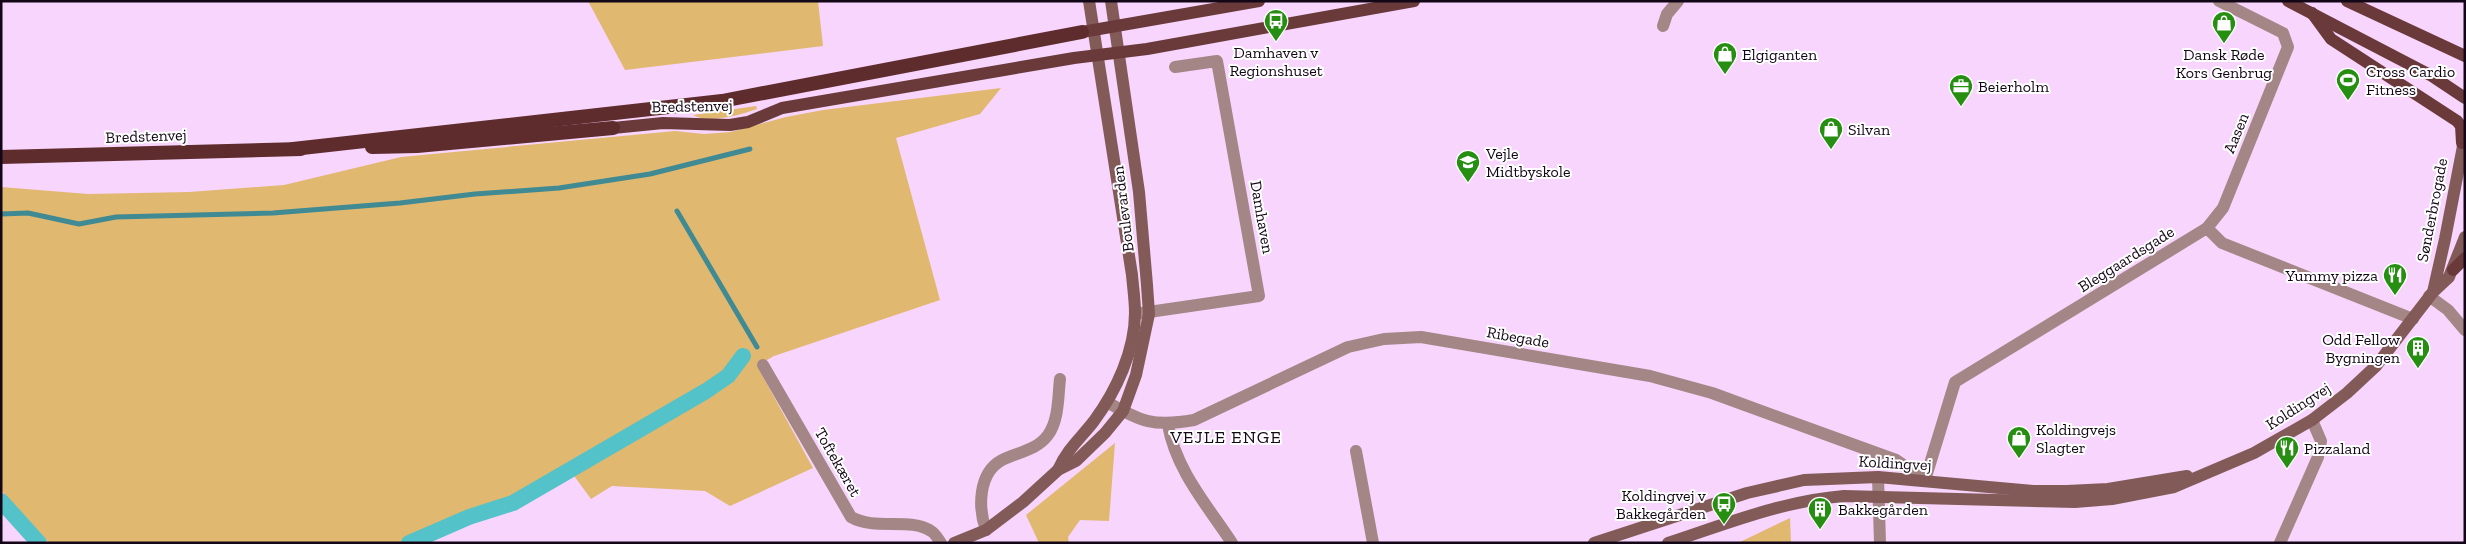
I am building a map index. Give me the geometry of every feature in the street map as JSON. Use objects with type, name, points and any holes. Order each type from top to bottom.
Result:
[{"type":"highway","name":"Bredstenvej","points":[[292,149],[722,101],[842,80],[1088,31]]},
{"type":"highway","name":"Bredstenvej","points":[[1,157],[417,146],[613,128]]},
{"type":"main road","name":"Boulevarden","points":[[1058,470],[1066,453],[1094,421],[1107,402],[1125,364],[1135,314],[1132,275],[1088,31],[1089,1]]},
{"type":"main road","name":"Boulevarden","points":[[1058,470],[1076,461],[1105,434],[1123,411],[1136,375],[1149,314],[1139,192],[1111,1]]},
{"type":"main road","points":[[1088,31],[1259,1]]},
{"type":"main road","points":[[1092,56],[1147,49],[1414,1]]},
{"type":"main road","points":[[2288,1],[2432,76],[2465,98]]},
{"type":"main road","points":[[2347,1],[2459,53],[2465,64]]},
{"type":"main road","points":[[2312,13],[2331,39],[2457,121],[2463,139]]},
{"type":"main road","name":"Bredstenvej","points":[[613,128],[663,123],[730,125],[748,122],[782,108],[1092,56]]},
{"type":"main road","name":"Sønderbrogade","points":[[2431,294],[2445,239],[2463,139]]},
{"type":"main road","name":"Sønderbrogade","points":[[2413,319],[2452,270],[2465,236]]},
{"type":"main road","points":[[2452,270],[2465,258]]},
{"type":"main road","name":"Koldingvej","points":[[1668,543],[1786,504],[1814,498],[1878,497],[2084,502],[2112,499],[2174,487],[2202,473],[2254,453],[2312,420],[2347,393],[2376,366],[2413,319]]},
{"type":"main road","points":[[954,543],[986,530],[1023,502],[1058,470]]},
{"type":"main road","name":"Koldingvej","points":[[1594,543],[1776,485],[1804,480],[1878,477],[2033,491],[2067,491],[2108,489],[2202,473]]},
{"type":"street","points":[[1664,26],[1667,14],[1678,1]]},
{"type":"street","name":"Aasen","points":[[2207,228],[2223,208],[2288,47],[2283,33],[2219,1]]},
{"type":"street","name":"Damhaven","points":[[1135,314],[1149,314],[1259,296],[1217,62],[1175,67]]},
{"type":"street","points":[[2207,228],[2222,243],[2413,319]]},
{"type":"street","name":"Bleggaardsgade","points":[[1925,480],[1955,382],[2207,228]]},
{"type":"street","points":[[2431,294],[2465,330]]},
{"type":"street","name":"Ribegade","points":[[1107,402],[1151,423],[1168,425],[1194,420],[1348,347],[1384,339],[1421,337],[1650,376],[1712,393],[1896,460],[1925,480]]},
{"type":"street","name":"Toftekæret","points":[[763,365],[850,517],[862,524],[915,526],[931,531],[941,543]]},
{"type":"street","points":[[986,530],[983,521],[981,499],[982,489],[990,472],[1001,461],[1037,446],[1049,434],[1055,420],[1060,379]]},
{"type":"street","points":[[2280,543],[2318,457],[2321,441],[2312,420]]},
{"type":"street","points":[[1168,425],[1172,444],[1182,468],[1232,543]]},
{"type":"street","points":[[1356,451],[1373,543]]},
{"type":"street","points":[[1878,477],[1880,543]]},
{"type":"shaded area","points":[[588,1],[818,1],[823,46],[625,70]]},
{"type":"shaded area","points":[[1001,88],[980,114],[896,138],[940,300],[774,356],[757,366],[813,468],[730,506],[705,491],[612,486],[591,499],[572,473],[416,543],[49,543],[1,490],[1,187],[88,194],[189,192],[284,185],[401,157],[675,131],[704,134],[731,132],[786,117],[823,110]]},
{"type":"shaded area","points":[[756,106],[757,109],[725,118],[707,119],[693,115]]},
{"type":"shaded area","points":[[1115,443],[1109,521],[1080,520],[1068,537],[1069,543],[1039,543],[1026,515]]},
{"type":"shaded area","points":[[1790,518],[1791,543],[1738,543],[1740,542]]},
{"type":"waterway","points":[[1,214],[28,213],[79,224],[116,217],[273,213],[400,203],[475,194],[559,188],[650,174],[750,149]]},
{"type":"waterway","points":[[677,211],[757,347]]},
{"type":"waterway","points":[[409,543],[469,517],[513,503],[706,391],[728,376],[743,356]]},
{"type":"waterway","points":[[1,501],[39,543]]},
{"type":"place","name":"Damhaven v Regionshuset","points":[[1276,42]]},
{"type":"place","name":"Dansk Røde Kors Genbrug","points":[[2224,44]]},
{"type":"place","name":"Elgiganten","points":[[1725,75]]},
{"type":"place","name":"Cross Cardio Fitness","points":[[2348,101]]},
{"type":"place","name":"Beierholm","points":[[1961,107]]},
{"type":"place","name":"Silvan","points":[[1831,150]]},
{"type":"place","name":"Vejle Midtbyskole","points":[[1468,183]]},
{"type":"place","name":"Yummy pizza","points":[[2395,296]]},
{"type":"place","name":"Odd Fellow Bygningen","points":[[2418,369]]},
{"type":"place","name":"Koldingvejs Slagter","points":[[2019,459]]},
{"type":"place","name":"Pizzaland","points":[[2287,469]]},
{"type":"place","name":"Koldingvej v Bakkegården","points":[[1724,525]]},
{"type":"place","name":"Bakkegården","points":[[1820,530]]},
{"type":"district","name":"VEJLE ENGE","points":[[1226,437]]}]
